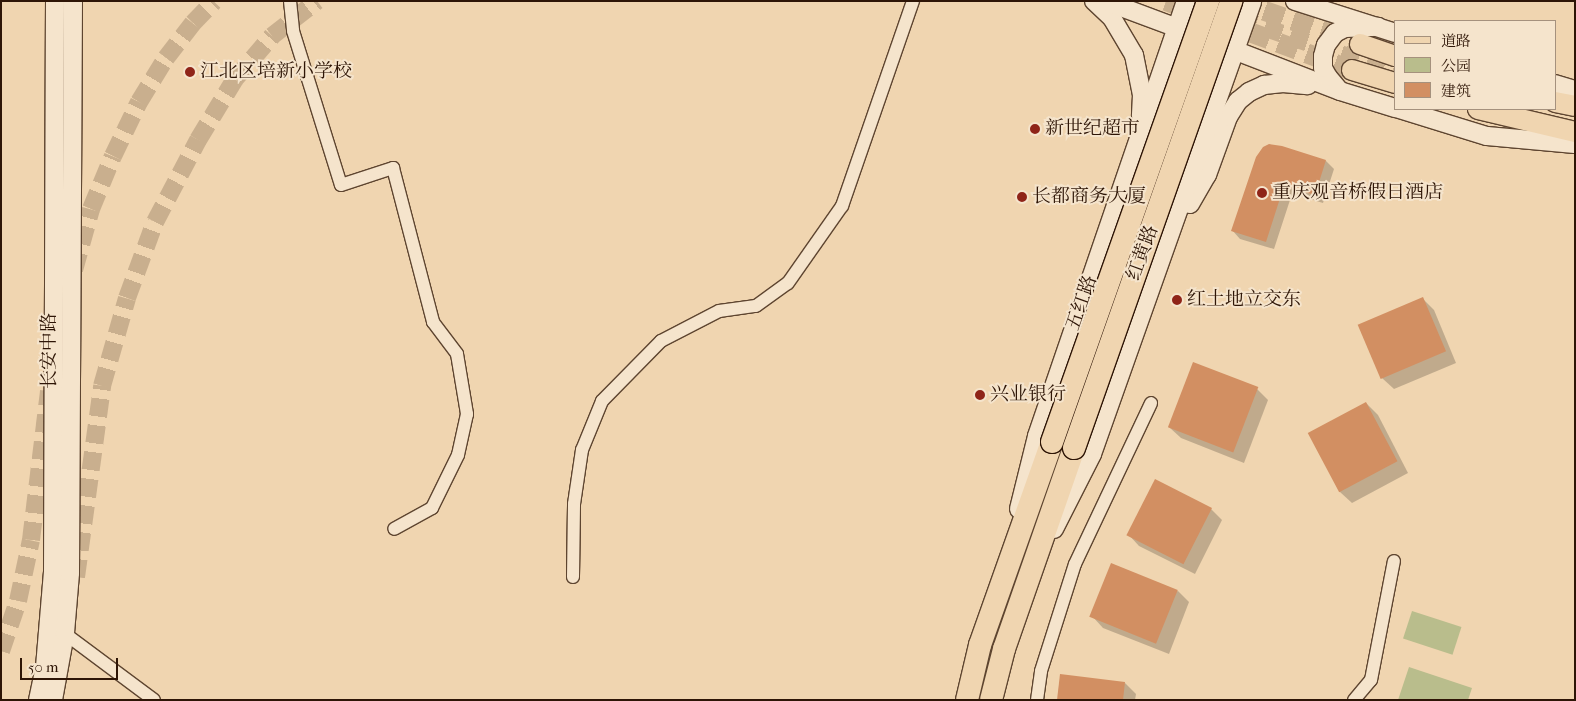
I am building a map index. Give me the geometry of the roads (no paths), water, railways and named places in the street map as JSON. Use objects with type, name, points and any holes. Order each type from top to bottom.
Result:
[{"type":"highway","name":"红黄路","points":[[1052,442],[1208,1]]},
{"type":"highway","name":"红黄路","points":[[1024,590],[1231,1]]},
{"type":"highway","name":"五红路","points":[[967,700],[980,645],[1052,442]]},
{"type":"highway","points":[[991,700],[1004,649],[1024,590]]},
{"type":"main road","name":"长安中路","points":[[38,700],[50,623],[53,572],[55,1]]},
{"type":"main road","name":"长安中路","points":[[53,700],[65,633],[70,573],[73,1]]},
{"type":"main road","points":[[1094,1],[1112,18],[1134,55],[1142,95],[1141,133]]},
{"type":"main road","points":[[1105,1],[1340,91],[1394,108]]},
{"type":"main road","name":"五红路","points":[[1001,584],[1036,436],[1186,1]]},
{"type":"main road","points":[[1024,590],[1092,454],[1200,154],[1252,1]]},
{"type":"main road","points":[[1295,1],[1394,33]]},
{"type":"main road","points":[[1339,1],[1378,28]]},
{"type":"main road","points":[[1340,91],[1323,68],[1323,56],[1326,45],[1335,33],[1345,28],[1378,28]]},
{"type":"main road","points":[[1360,44],[1394,56]]},
{"type":"main road","points":[[1352,70],[1394,83]]},
{"type":"main road","points":[[1169,238],[1207,175],[1228,117],[1238,101],[1249,92],[1264,85],[1283,83],[1340,91]]},
{"type":"main road","points":[[1556,84],[1575,90]]},
{"type":"main road","points":[[1556,102],[1575,106]]},
{"type":"main road","points":[[1401,110],[1487,136],[1575,144]]},
{"type":"main road","points":[[1482,110],[1575,132]]},
{"type":"main road","points":[[1141,133],[1152,127],[1175,127],[1184,131],[1193,140],[1200,154]]},
{"type":"street","points":[[290,1],[294,31],[341,185],[393,168],[434,322],[457,354],[467,414],[458,455],[432,508],[394,529]]},
{"type":"street","points":[[573,577],[574,504],[582,450],[602,401],[660,341],[719,311],[756,306],[788,283],[842,206],[913,1]]},
{"type":"street","points":[[1037,700],[1042,671],[1075,564],[1151,402]]},
{"type":"street","points":[[1354,700],[1371,680],[1394,561]]},
{"type":"street","points":[[50,623],[154,700]]},
{"type":"tunnel","points":[[74,270],[91,209],[113,156],[139,102],[166,58],[193,23],[214,1]]},
{"type":"tunnel","points":[[76,577],[102,386],[127,298],[155,222],[198,140],[235,79],[272,36],[317,1]]},
{"type":"tunnel","points":[[1166,1],[1352,70]]},
{"type":"tunnel","points":[[1188,1],[1394,73]]},
{"type":"tunnel","points":[[1236,1],[1360,44]]},
{"type":"tunnel","points":[[1,651],[18,601],[31,540],[49,391]]},
{"type":"place","name":"江北区培新小学校","points":[[190,72]]},
{"type":"place","name":"新世纪超市","points":[[1035,129]]},
{"type":"place","name":"重庆观音桥假日酒店","points":[[1262,193]]},
{"type":"place","name":"长都商务大厦","points":[[1022,197]]},
{"type":"place","name":"红土地立交东","points":[[1177,300]]},
{"type":"place","name":"兴业银行","points":[[980,395]]}]
